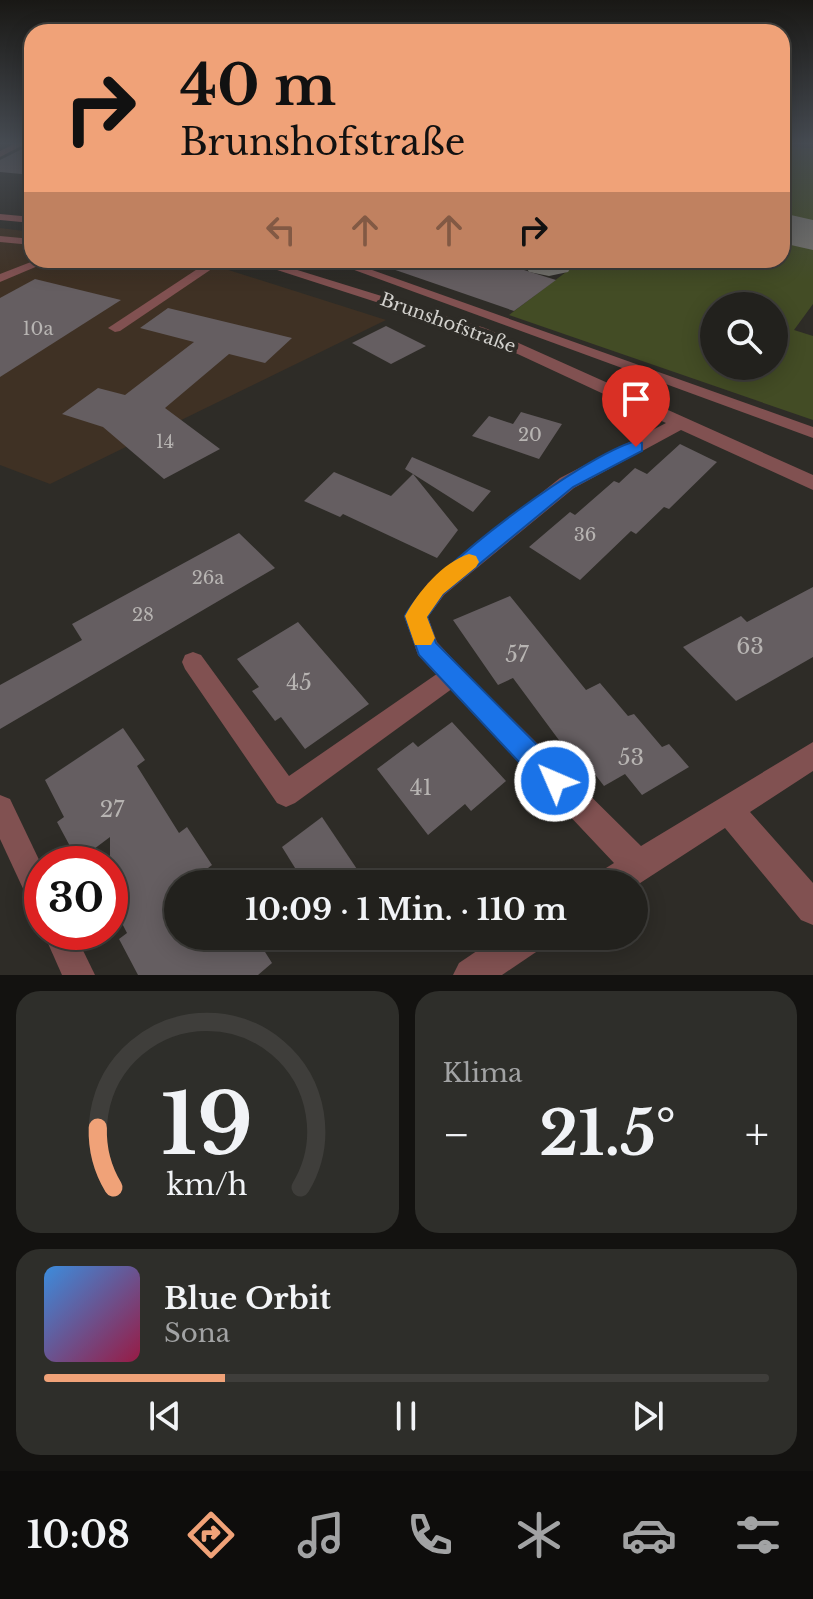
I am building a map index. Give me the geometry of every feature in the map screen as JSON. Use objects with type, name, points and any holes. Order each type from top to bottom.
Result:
[{"type":"street","points":[[0,217],[24,219]]},
{"type":"street","name":"Brunshofstraße","points":[[278,268],[480,331],[813,483]]},
{"type":"street","points":[[638,865],[427,648],[416,616],[436,589],[567,483],[682,422]]},
{"type":"street","points":[[630,870],[813,755]]},
{"type":"street","points":[[728,809],[813,908]]},
{"type":"street","points":[[471,975],[509,950]]},
{"type":"lane","points":[[0,239],[24,241]]},
{"type":"lane","points":[[0,278],[26,268]]},
{"type":"lane","points":[[115,328],[207,268]]},
{"type":"lane","points":[[356,268],[813,433]]},
{"type":"lane","points":[[193,662],[286,794],[452,676]]},
{"type":"lane","points":[[0,809],[24,860]]},
{"type":"lane","points":[[67,950],[79,975]]},
{"type":"shaded area","points":[[0,228],[24,231],[24,268],[222,268],[386,320],[50,484],[0,465]]},
{"type":"green space","points":[[790,190],[813,190],[813,226],[790,220]]},
{"type":"green space","points":[[790,237],[813,243],[813,304],[794,330],[813,336],[813,420],[509,315],[571,268],[790,268]]},
{"type":"building","points":[[390,268],[518,268],[556,280],[514,311]]},
{"type":"building","points":[[35,279],[121,300],[0,377],[0,298]]},
{"type":"building","points":[[168,308],[292,338],[265,363],[229,354],[165,408],[220,449],[164,479],[103,427],[62,414],[98,388],[125,395],[194,342],[140,328]]},
{"type":"building","points":[[386,326],[426,346],[391,364],[352,343]]},
{"type":"building","points":[[521,412],[562,424],[539,459],[472,436],[489,416],[513,424]]},
{"type":"building","points":[[680,444],[717,462],[669,509],[664,507],[636,534],[631,531],[580,580],[529,547],[570,512],[575,515],[614,481],[619,483],[635,468],[647,474]]},
{"type":"building","points":[[412,457],[491,491],[473,512],[405,469]]},
{"type":"building","points":[[334,472],[391,496],[413,474],[458,530],[437,558],[343,514],[340,517],[304,501]]},
{"type":"building","points":[[239,533],[275,568],[0,729],[0,685],[82,640],[72,624]]},
{"type":"building","points":[[813,587],[813,657],[736,701],[683,647],[741,616],[747,622]]},
{"type":"building","points":[[510,596],[586,690],[600,683],[628,716],[634,714],[662,747],[669,744],[689,767],[642,795],[625,774],[604,786],[574,747],[567,751],[513,678],[498,685],[453,620]]},
{"type":"building","points":[[298,622],[369,704],[305,749],[281,717],[275,721],[252,691],[259,687],[237,659]]},
{"type":"building","points":[[452,722],[506,781],[471,811],[465,804],[428,835],[377,769],[413,742],[418,747]]},
{"type":"building","points":[[123,728],[145,760],[137,766],[179,833],[187,827],[212,865],[205,870],[164,870],[164,950],[264,950],[272,963],[258,975],[138,975],[125,950],[128,950],[128,846],[110,846],[110,837],[98,846],[70,846],[57,822],[64,817],[45,780]]},
{"type":"building","points":[[322,817],[358,870],[296,870],[282,847]]},
{"type":"taxiway","points":[[790,230],[813,235]]},
{"type":"slow traffic","points":[[423,638],[416,616],[436,589],[469,562]]},
{"type":"route","points":[[555,781],[427,648],[416,616],[436,589],[567,483],[636,447]]}]
